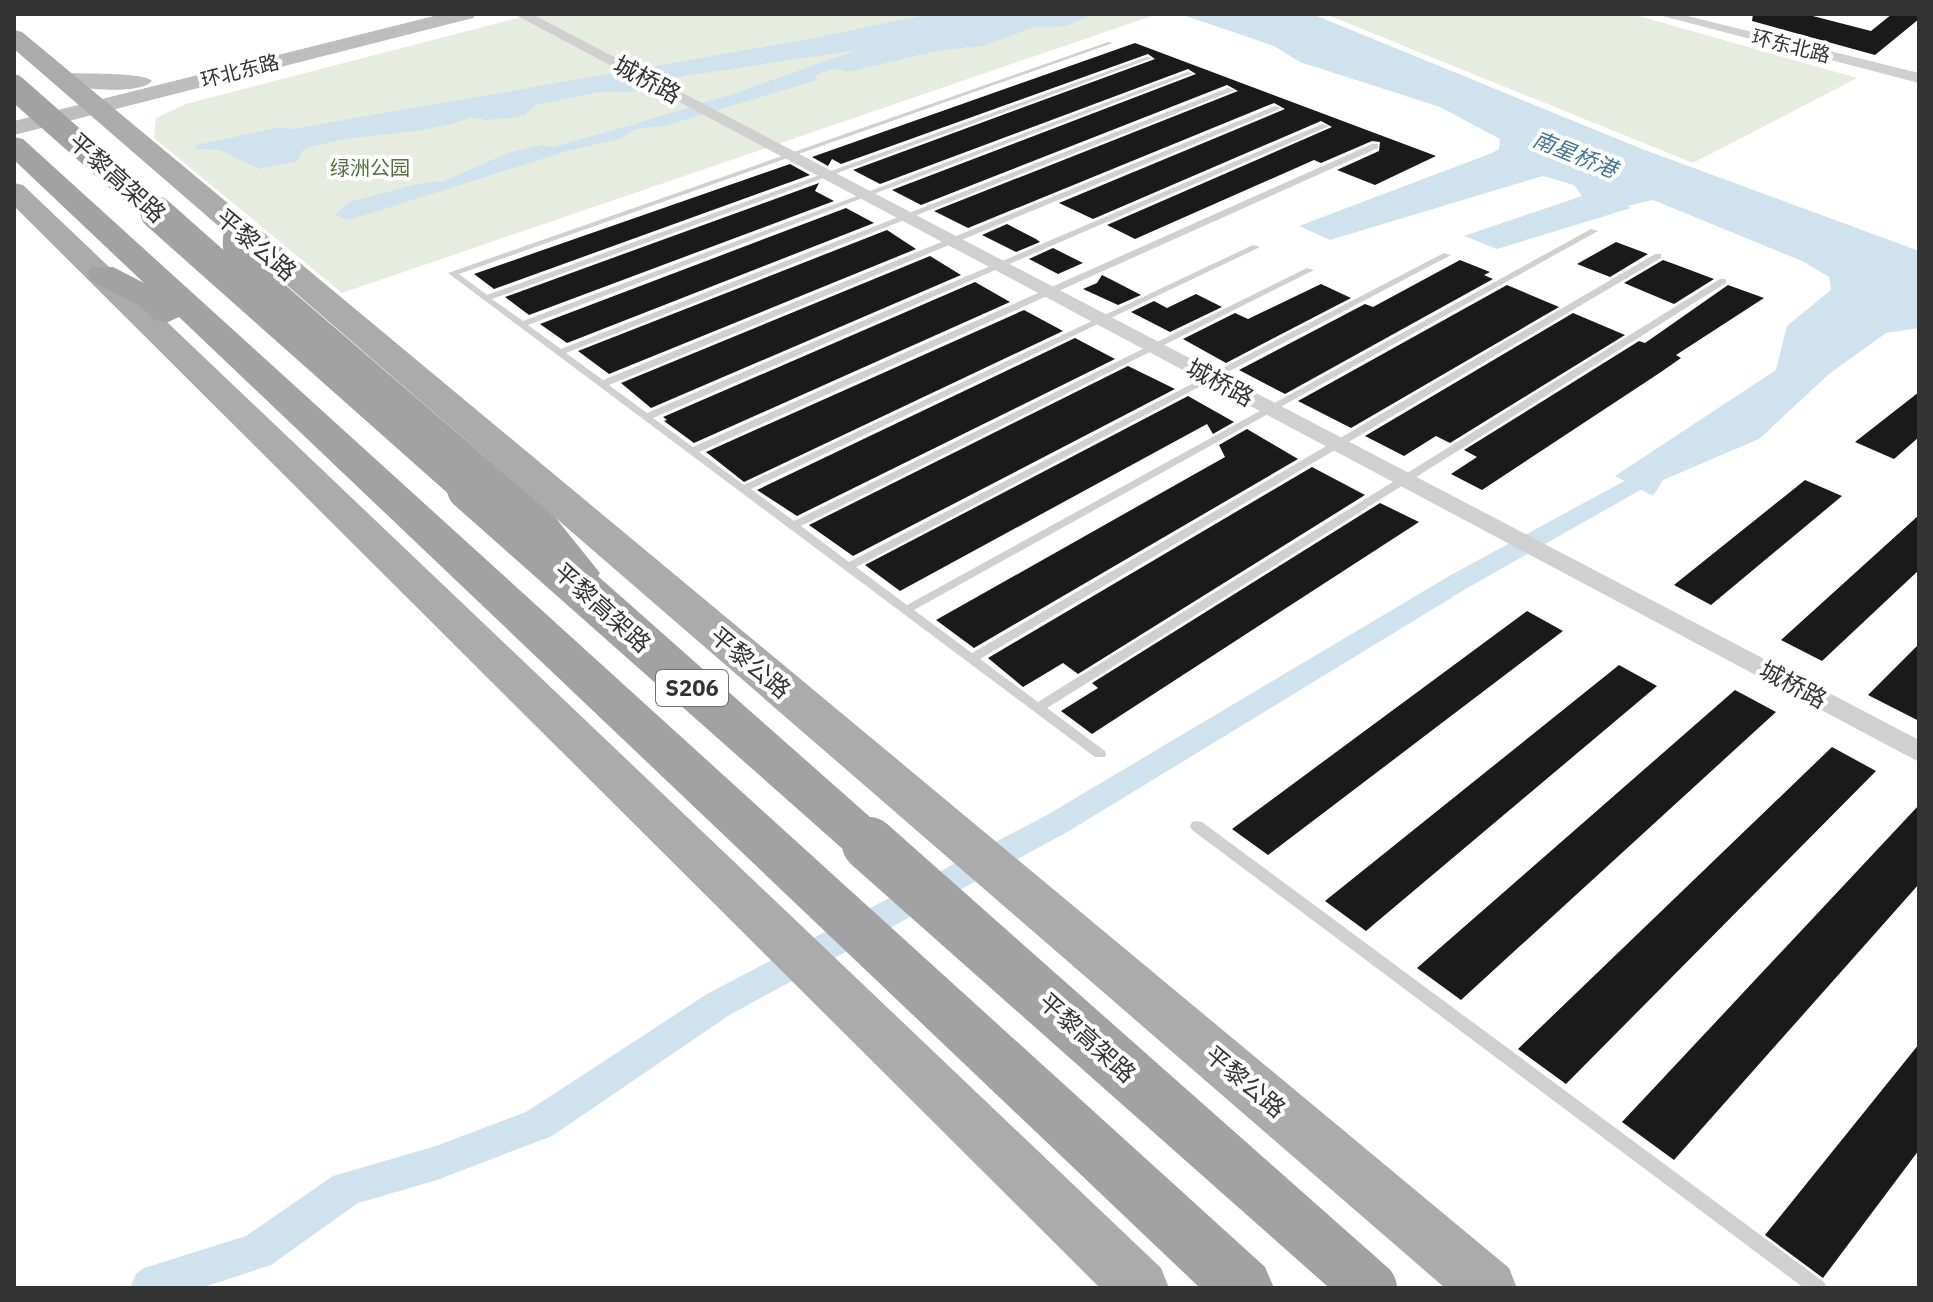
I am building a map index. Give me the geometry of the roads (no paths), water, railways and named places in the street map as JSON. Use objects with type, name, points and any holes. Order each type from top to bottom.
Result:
[{"type":"highway","name":"平黎高架路","points":[[14,87],[1370,1288]]},
{"type":"highway","name":"平黎高架路","points":[[14,145],[1243,1288]]},
{"type":"highway","points":[[239,246],[541,525],[623,626]]},
{"type":"highway","points":[[102,274],[151,299],[426,561],[565,658]]},
{"type":"main road","name":"环北东路","points":[[14,128],[99,110],[159,86],[425,14]]},
{"type":"main road","name":"环北东路","points":[[159,86],[466,14]]},
{"type":"main road","name":"平黎公路","points":[[14,37],[99,110],[239,246],[963,843],[1488,1288]]},
{"type":"main road","points":[[64,79],[159,86]]},
{"type":"main road","points":[[99,110],[123,115],[159,86]]},
{"type":"main road","name":"环北东路","points":[[14,116],[99,110]]},
{"type":"main road","points":[[14,191],[1140,1288]]},
{"type":"street","name":"城桥路","points":[[521,14],[1919,752]]},
{"type":"street","name":"环东北路","points":[[1662,14],[1919,78]]},
{"type":"lane","points":[[1100,754],[452,273],[1110,43]]},
{"type":"lane","points":[[486,298],[1149,58]]},
{"type":"lane","points":[[521,325],[1189,73]]},
{"type":"lane","points":[[559,353],[1231,90]]},
{"type":"lane","points":[[602,384],[1278,108]]},
{"type":"lane","points":[[646,417],[1325,126]]},
{"type":"lane","points":[[692,451],[1375,146]]},
{"type":"lane","points":[[906,610],[1594,231]]},
{"type":"lane","points":[[743,489],[1256,247]]},
{"type":"lane","points":[[848,567],[1447,255]]},
{"type":"lane","points":[[971,659],[1658,256]]},
{"type":"lane","points":[[793,526],[1310,270]]},
{"type":"lane","points":[[1038,708],[1723,281]]},
{"type":"lane","points":[[1197,826],[1818,1288]]},
{"type":"water","points":[[929,14],[1094,14],[1066,26],[1035,27],[982,46],[942,50],[847,72],[835,68],[816,75],[817,80],[665,126],[636,129],[619,139],[567,151],[349,220],[335,215],[349,202],[417,184],[444,181],[508,153],[541,145],[553,147],[628,126],[733,94],[857,50],[685,76],[632,92],[599,92],[536,105],[525,115],[511,118],[484,120],[471,117],[431,128],[345,139],[303,150],[297,161],[259,169],[220,150],[196,149],[197,145],[281,127],[292,129],[805,40]]},
{"type":"water","name":"南星桥港","points":[[1180,14],[1312,14],[1642,149],[1919,251],[1919,328],[1886,333],[1829,374],[1759,439],[1663,480],[1653,496],[1615,476],[1776,370],[1787,326],[1831,290],[1829,277],[1802,261],[1653,200],[1497,249],[1464,236],[1582,196],[1574,185],[1543,176],[1330,240],[1299,226],[1492,153],[1499,149],[1500,139],[1440,107],[1300,62],[1274,46]]},
{"type":"waterway","points":[[150,1288],[158,1282],[257,1252],[347,1188],[437,1163],[539,1124],[719,1004],[1058,823],[1460,581],[1665,466]]},
{"type":"park label","name":"绿洲公园","points":[[370,168]]}]
